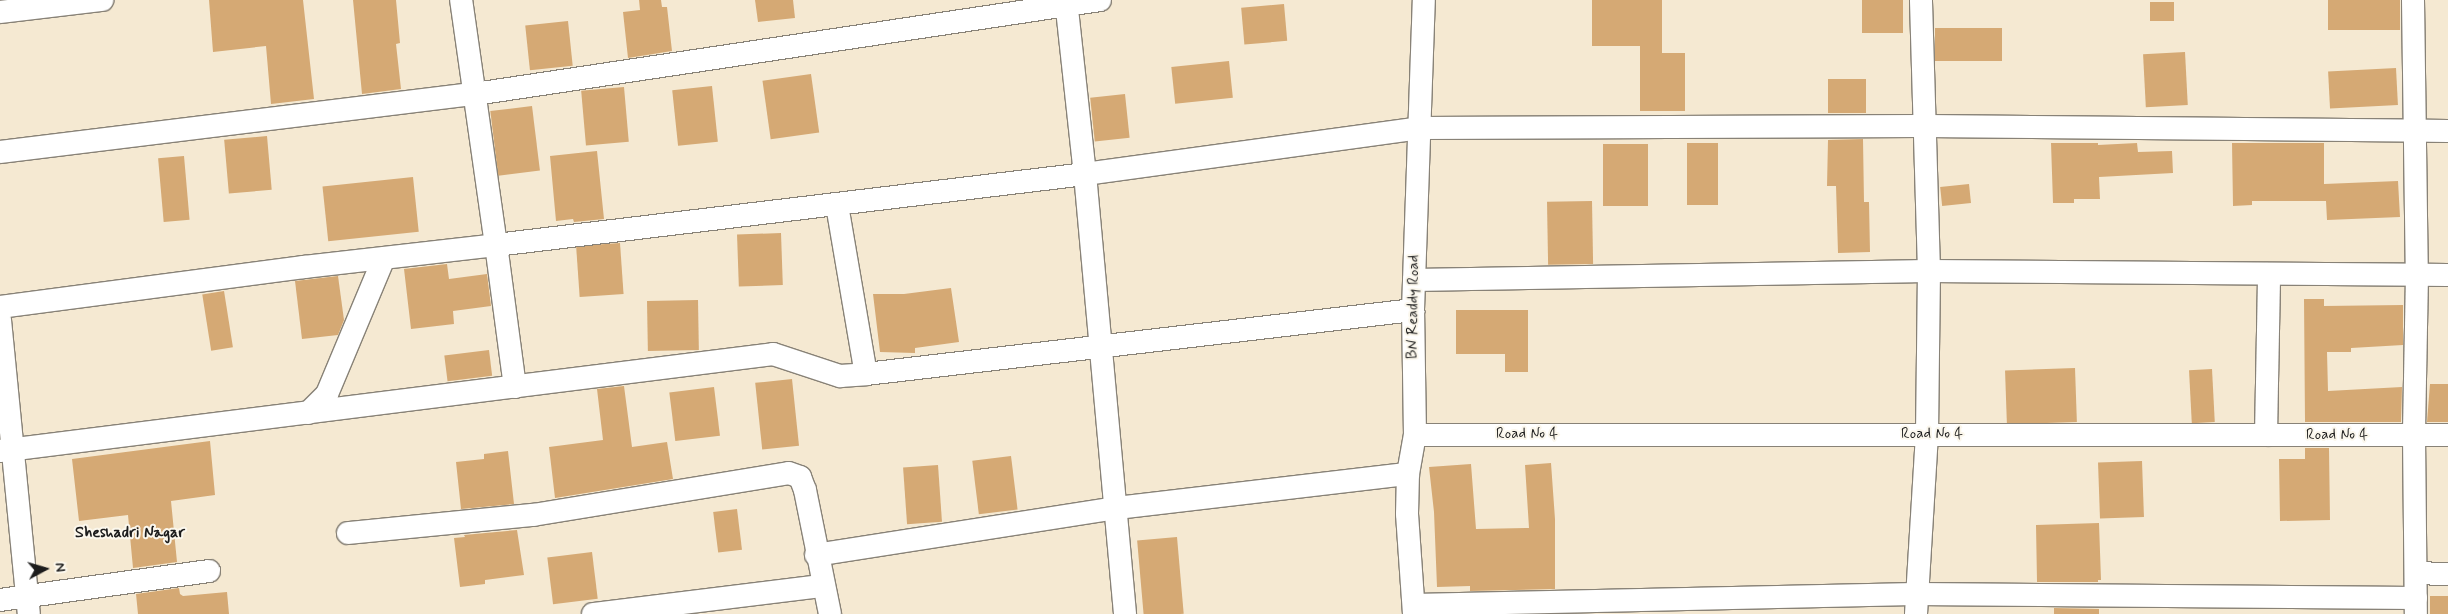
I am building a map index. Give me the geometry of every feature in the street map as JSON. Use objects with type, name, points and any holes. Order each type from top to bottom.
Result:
[{"type":"street","points":[[0,12],[102,0]]},
{"type":"street","points":[[462,0],[515,387]]},
{"type":"street","points":[[0,152],[475,94],[761,53],[1067,2],[1100,0]]},
{"type":"street","name":"BN Readdy Road","points":[[1414,609],[1406,514],[1408,474],[1415,435],[1413,310],[1424,0]]},
{"type":"street","points":[[1916,604],[1927,434],[1929,271],[1921,0]]},
{"type":"street","points":[[1414,609],[1916,604],[2416,606],[2414,436],[2416,132],[2413,0]]},
{"type":"street","points":[[1067,2],[1117,508],[1125,614]]},
{"type":"street","points":[[0,307],[384,258],[1085,174],[1420,128],[1926,126],[2448,131]]},
{"type":"street","points":[[837,205],[866,374]]},
{"type":"street","points":[[308,413],[327,394],[384,258]]},
{"type":"street","points":[[1414,280],[1929,271],[2448,275]]},
{"type":"street","points":[[2266,435],[2269,274]]},
{"type":"street","points":[[7,450],[773,354],[840,376],[1413,310]]},
{"type":"street","points":[[0,320],[7,450],[28,606]]},
{"type":"street","name":"Road No 4","points":[[1415,435],[2448,435]]},
{"type":"street","points":[[348,533],[533,515],[789,473],[800,477],[805,490],[822,586],[830,614]]},
{"type":"street","points":[[816,555],[1117,508],[1408,474]]},
{"type":"street","points":[[0,600],[28,606],[210,571]]},
{"type":"street","points":[[2416,573],[2448,574]]},
{"type":"street","points":[[593,614],[822,586]]},
{"type":"building","points":[[209,0],[303,0],[314,99],[271,104],[266,46],[213,52]]},
{"type":"building","points":[[353,0],[396,0],[400,43],[396,44],[401,89],[362,94]]},
{"type":"building","points":[[639,0],[661,0],[662,7],[667,7],[672,51],[628,58],[623,12],[640,10]]},
{"type":"building","points":[[755,0],[793,0],[795,18],[758,22]]},
{"type":"building","points":[[1592,0],[1662,0],[1662,53],[1685,53],[1685,111],[1640,111],[1640,46],[1592,46]]},
{"type":"building","points":[[1862,0],[1903,0],[1903,33],[1862,33]]},
{"type":"building","points":[[2328,0],[2400,0],[2400,30],[2328,30]]},
{"type":"building","points":[[2150,2],[2174,2],[2174,21],[2150,21]]},
{"type":"building","points":[[1284,4],[1287,41],[1244,45],[1241,8]]},
{"type":"building","points":[[568,21],[573,66],[530,70],[525,25]]},
{"type":"building","points":[[1935,28],[2002,28],[2002,61],[1935,61]]},
{"type":"building","points":[[2185,52],[2188,105],[2146,107],[2143,54]]},
{"type":"building","points":[[1229,61],[1233,98],[1175,104],[1171,67]]},
{"type":"building","points":[[2396,68],[2398,105],[2330,109],[2328,72]]},
{"type":"building","points":[[811,74],[819,132],[771,139],[762,81]]},
{"type":"building","points":[[1828,79],[1866,79],[1866,113],[1828,113]]},
{"type":"building","points":[[712,86],[718,142],[678,146],[672,90]]},
{"type":"building","points":[[624,87],[629,142],[586,146],[581,91]]},
{"type":"building","points":[[1125,94],[1130,138],[1095,141],[1090,98]]},
{"type":"building","points":[[532,106],[540,171],[498,176],[490,111]]},
{"type":"building","points":[[267,136],[272,190],[229,194],[224,140]]},
{"type":"building","points":[[1863,139],[1864,202],[1869,202],[1870,252],[1838,253],[1836,186],[1827,186],[1828,140]]},
{"type":"building","points":[[1687,143],[1718,143],[1718,205],[1687,205]]},
{"type":"building","points":[[2051,143],[2098,143],[2098,145],[2137,143],[2138,152],[2172,151],[2173,173],[2099,177],[2100,199],[2074,199],[2074,203],[2053,203]]},
{"type":"building","points":[[2232,143],[2324,143],[2324,184],[2398,181],[2400,217],[2327,220],[2326,201],[2252,201],[2252,205],[2233,206]]},
{"type":"building","points":[[1603,144],[1648,144],[1648,206],[1603,206]]},
{"type":"building","points":[[597,151],[604,219],[574,222],[573,219],[556,221],[550,156]]},
{"type":"building","points":[[184,156],[190,220],[164,222],[158,158]]},
{"type":"building","points":[[413,177],[419,232],[328,241],[322,187]]},
{"type":"building","points":[[1969,184],[1971,203],[1942,206],[1940,187]]},
{"type":"building","points":[[1592,201],[1593,264],[1548,265],[1547,202]]},
{"type":"building","points":[[781,233],[783,285],[739,287],[737,235]]},
{"type":"building","points":[[620,243],[624,294],[580,297],[576,246]]},
{"type":"building","points":[[447,264],[449,279],[487,274],[491,306],[453,311],[454,324],[411,329],[404,269]]},
{"type":"building","points":[[338,276],[344,320],[338,335],[302,339],[295,281]]},
{"type":"building","points":[[951,288],[959,342],[915,348],[915,353],[880,352],[873,294],[904,294]]},
{"type":"building","points":[[224,291],[233,347],[211,351],[202,294]]},
{"type":"building","points":[[2304,299],[2324,299],[2324,306],[2403,305],[2403,345],[2351,348],[2351,352],[2327,352],[2328,391],[2402,387],[2401,422],[2305,422]]},
{"type":"building","points":[[698,300],[699,350],[648,351],[647,301]]},
{"type":"building","points":[[1456,310],[1528,310],[1528,372],[1505,372],[1505,354],[1456,354]]},
{"type":"building","points":[[489,350],[492,376],[448,381],[444,355]]},
{"type":"building","points":[[2075,368],[2077,422],[2007,424],[2005,370]]},
{"type":"building","points":[[2212,369],[2215,422],[2192,423],[2189,370]]},
{"type":"building","points":[[792,379],[799,446],[762,450],[755,383]]},
{"type":"building","points":[[2430,384],[2448,384],[2448,422],[2427,422]]},
{"type":"building","points":[[624,386],[632,447],[667,442],[673,479],[555,498],[549,447],[603,440],[597,389]]},
{"type":"building","points":[[714,387],[720,436],[675,441],[669,392]]},
{"type":"building","points":[[210,441],[215,495],[171,501],[177,562],[133,568],[128,515],[79,521],[72,459]]},
{"type":"building","points":[[2305,448],[2329,448],[2330,520],[2280,521],[2279,459],[2305,459]]},
{"type":"building","points":[[508,451],[514,504],[461,509],[456,462],[484,459],[484,454]]},
{"type":"building","points":[[1011,456],[1018,510],[979,514],[972,461]]},
{"type":"building","points":[[2142,461],[2144,517],[2100,519],[2098,463]]},
{"type":"building","points":[[1551,463],[1555,519],[1555,589],[1470,591],[1470,586],[1437,587],[1434,512],[1429,467],[1471,464],[1476,529],[1529,528],[1525,465]]},
{"type":"building","points":[[938,465],[942,522],[907,524],[903,467]]},
{"type":"building","points":[[737,509],[742,550],[718,553],[713,512]]},
{"type":"building","points":[[2099,523],[2101,580],[2098,580],[2098,582],[2037,582],[2036,525]]},
{"type":"building","points":[[517,530],[524,575],[485,580],[485,584],[460,587],[454,538],[465,537],[464,535]]},
{"type":"building","points":[[1177,537],[1184,614],[1144,614],[1137,540]]},
{"type":"building","points":[[592,552],[598,599],[553,604],[547,557]]},
{"type":"building","points":[[179,588],[180,594],[183,596],[227,592],[229,614],[138,614],[136,594]]},
{"type":"building","points":[[2430,596],[2448,596],[2448,614],[2430,614]]},
{"type":"building","points":[[2054,608],[2099,609],[2099,614],[2054,614]]},
{"type":"district","name":"Sheshadri Nagar","points":[[130,533]]}]
